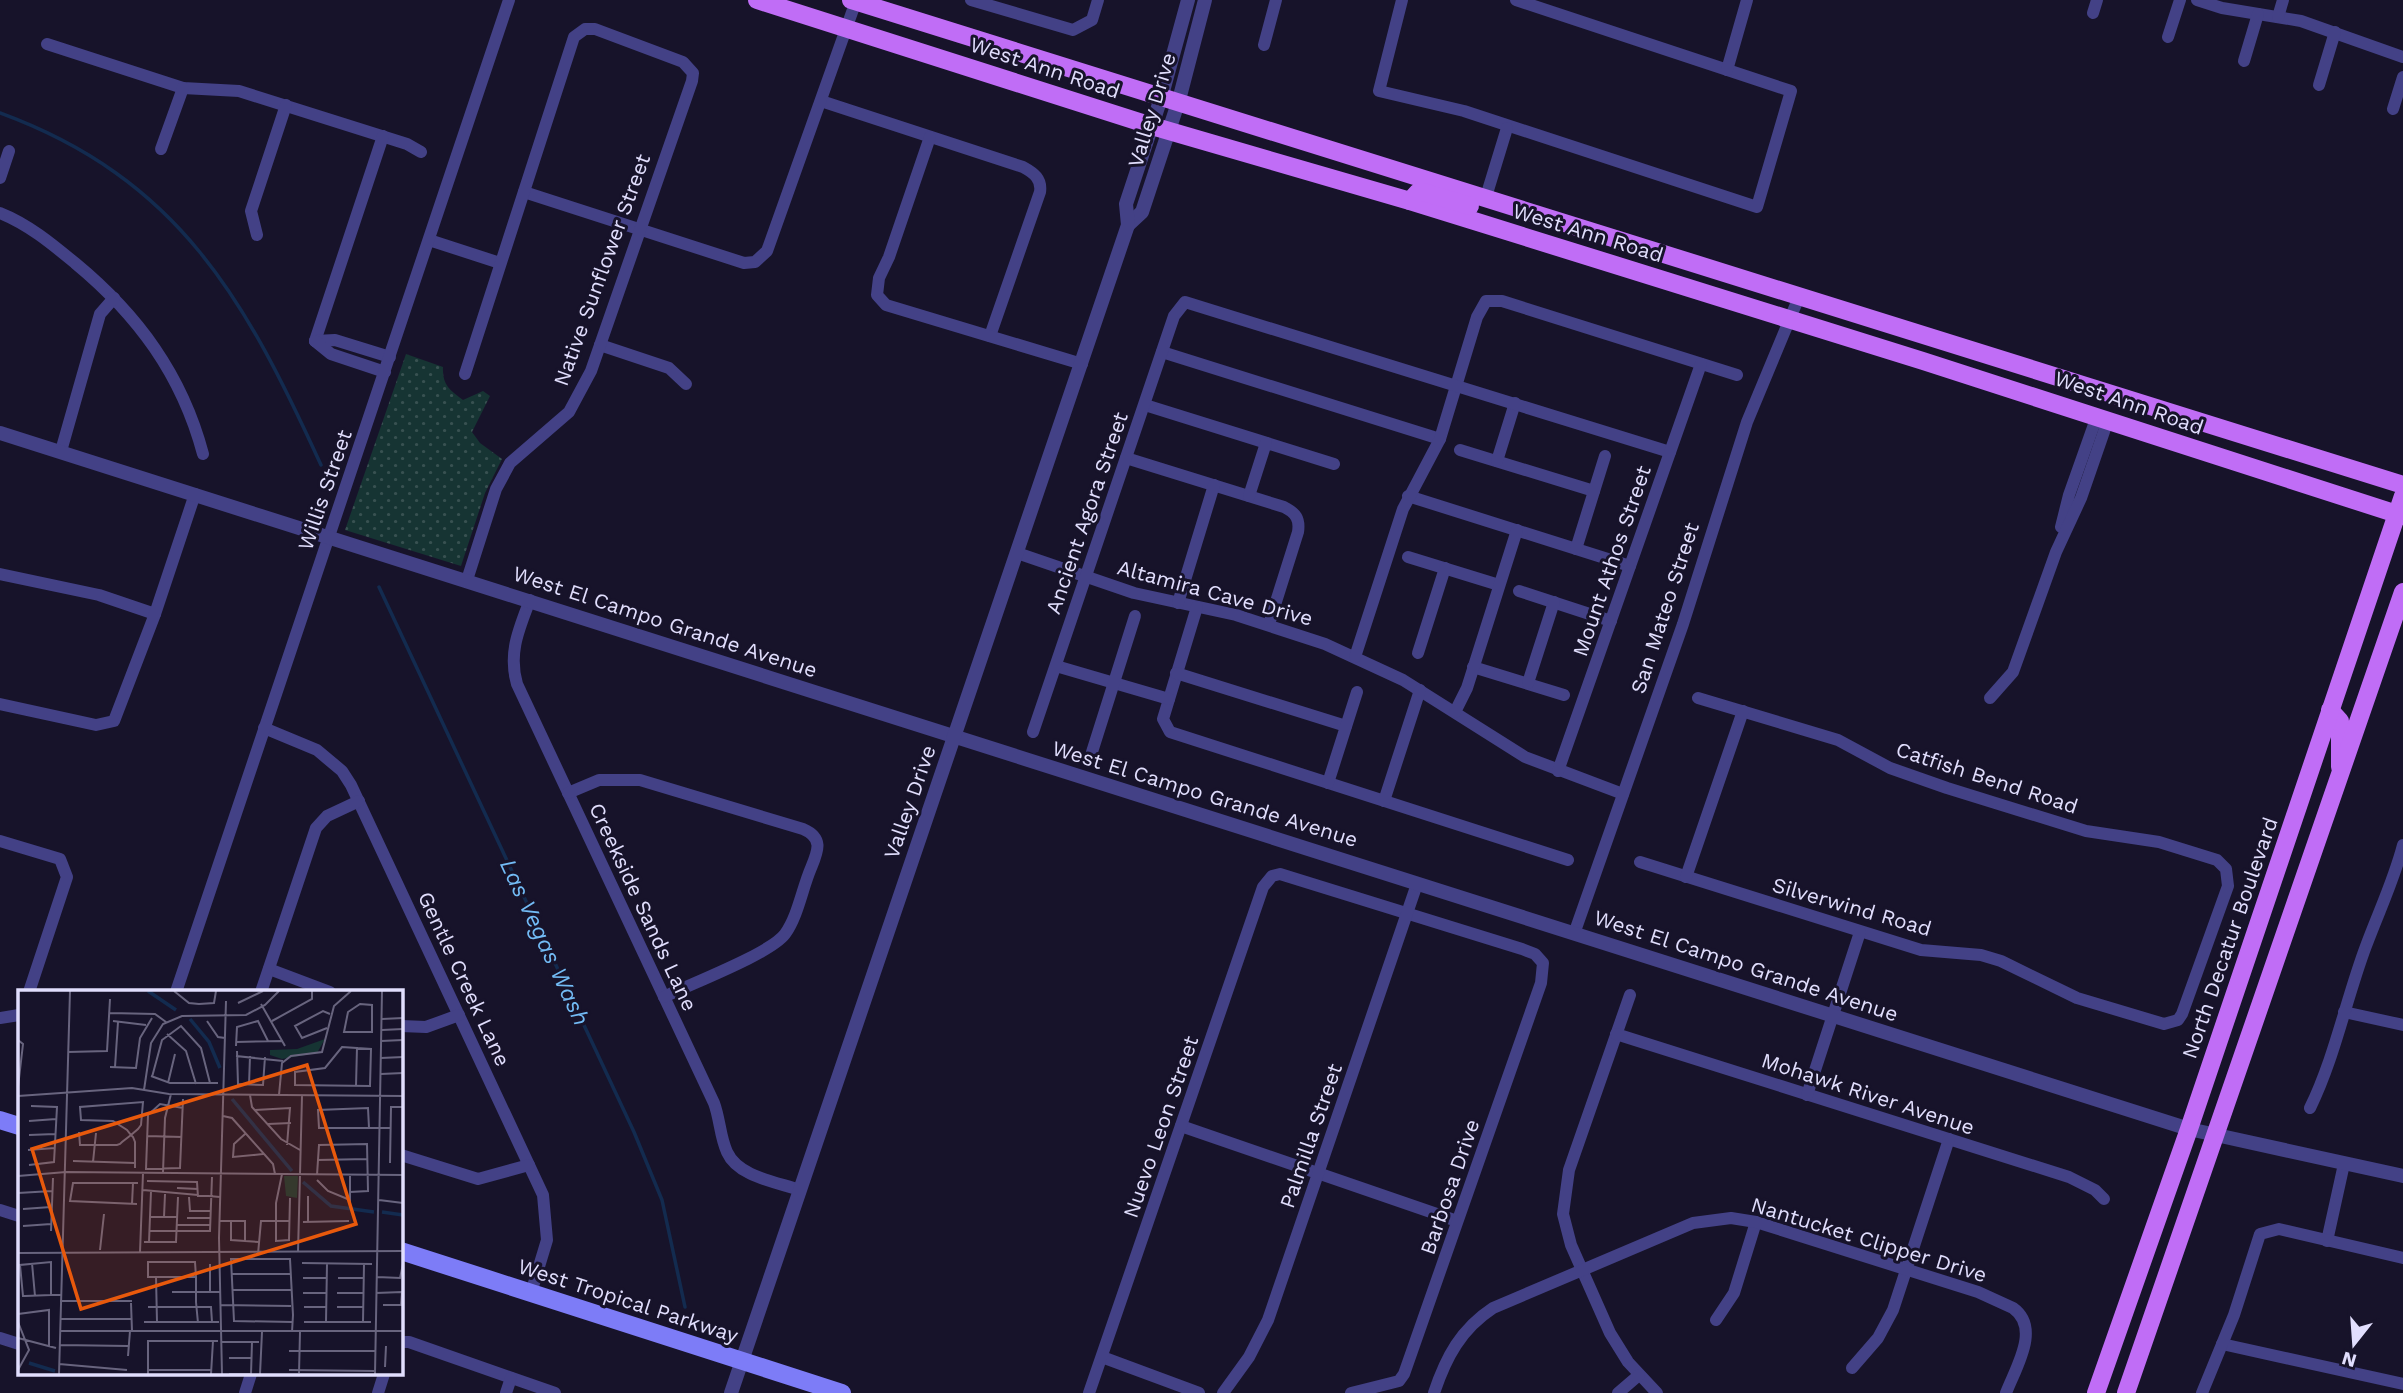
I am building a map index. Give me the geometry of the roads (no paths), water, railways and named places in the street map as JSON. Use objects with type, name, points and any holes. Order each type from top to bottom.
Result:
[{"type":"main road","name":"West Ann Road","points":[[757,0],[1160,128],[1410,201],[2033,395],[2400,515]]},
{"type":"main road","name":"West Ann Road","points":[[853,1],[1171,97],[1485,200],[2403,485]]},
{"type":"main road","points":[[1410,201],[1418,192],[1474,207],[1485,200],[1532,240]]},
{"type":"main road","points":[[2033,395],[2088,402],[2108,394]]},
{"type":"main road","points":[[2102,418],[2130,411],[2189,419]]},
{"type":"main road","name":"North Decatur Boulevard","points":[[2096,1393],[2189,1129],[2330,710],[2400,515],[2403,496]]},
{"type":"main road","points":[[2126,1393],[2403,592]]},
{"type":"main road","points":[[2330,710],[2340,721],[2340,778]]},
{"type":"main road","points":[[2298,810],[2326,819]]},
{"type":"main road","points":[[0,1120],[18,1126]]},
{"type":"main road","name":"West Tropical Parkway","points":[[402,1251],[842,1393]]},
{"type":"street","name":"Willis Street","points":[[177,990],[509,0]]},
{"type":"street","points":[[971,0],[1064,29],[1081,29],[1092,20],[1098,0]]},
{"type":"street","name":"Valley Drive","points":[[1171,97],[1188,0]]},
{"type":"street","name":"Valley Drive","points":[[732,1393],[1082,364],[1128,225],[1126,204],[1160,128],[1205,0]]},
{"type":"street","points":[[1264,45],[1276,0]]},
{"type":"street","points":[[1402,0],[1379,91],[1464,111],[1507,128],[1758,206],[1791,91],[1516,0]]},
{"type":"street","points":[[1727,71],[1748,0]]},
{"type":"street","points":[[2168,37],[2180,0]]},
{"type":"street","points":[[2200,0],[2335,32],[2403,57]]},
{"type":"street","points":[[2277,17],[2283,0]]},
{"type":"street","points":[[465,374],[524,192],[744,263],[755,262],[767,251],[848,28],[853,1]]},
{"type":"street","points":[[2244,61],[2258,14]]},
{"type":"street","name":"Native Sunflower Street","points":[[467,580],[503,475],[510,463],[569,412],[582,389],[600,345],[692,81],[690,67],[675,57],[595,29],[585,29],[579,33],[570,44],[524,192]]},
{"type":"street","points":[[2319,85],[2335,32]]},
{"type":"street","points":[[47,44],[183,88],[240,91],[383,136],[421,152]]},
{"type":"street","points":[[2393,109],[2403,77]]},
{"type":"street","points":[[161,149],[183,88]]},
{"type":"street","points":[[821,101],[1023,167],[1037,177],[1041,184],[1040,192],[990,336]]},
{"type":"street","points":[[257,235],[251,211],[286,105]]},
{"type":"street","points":[[1485,200],[1507,128]]},
{"type":"street","points":[[316,341],[383,136]]},
{"type":"street","points":[[930,137],[889,257],[879,278],[877,295],[886,306],[1082,364]]},
{"type":"street","points":[[0,178],[9,151]]},
{"type":"street","points":[[0,213],[56,247],[114,298],[146,332],[174,375],[204,454]]},
{"type":"street","points":[[429,240],[500,263]]},
{"type":"street","name":"San Mateo Street","points":[[1574,934],[1683,624],[1747,422],[1799,297]]},
{"type":"street","points":[[61,451],[100,314],[114,298]]},
{"type":"street","points":[[1354,657],[1408,496],[1440,439],[1477,317],[1486,301],[1502,301],[1737,376]]},
{"type":"street","name":"Ancient Agora Street","points":[[1033,732],[1162,352],[1179,307],[1185,302],[1456,385]]},
{"type":"street","points":[[316,341],[335,340],[390,357]]},
{"type":"street","points":[[316,341],[331,354],[385,372]]},
{"type":"street","points":[[600,345],[669,368],[686,384]]},
{"type":"street","points":[[1162,352],[1440,439]]},
{"type":"street","name":"Mount Athos Street","points":[[1558,771],[1701,364]]},
{"type":"street","points":[[1456,385],[1670,452]]},
{"type":"street","points":[[1497,461],[1515,403]]},
{"type":"street","points":[[1145,405],[1334,464]]},
{"type":"street","points":[[1990,698],[2013,672],[2056,552],[2069,495],[2102,418]]},
{"type":"street","name":"West El Campo Grande Avenue","points":[[0,433],[2189,1129],[2403,1176]]},
{"type":"street","points":[[1250,496],[1266,443]]},
{"type":"street","points":[[1460,450],[1594,491]]},
{"type":"street","points":[[1576,549],[1605,456]]},
{"type":"street","points":[[1126,458],[1250,496],[1296,514],[1298,532],[1269,624]]},
{"type":"street","points":[[1178,603],[1214,485]]},
{"type":"street","points":[[0,704],[96,725],[110,723],[120,713],[125,691],[155,614],[195,494]]},
{"type":"street","points":[[1408,496],[1630,566]]},
{"type":"street","points":[[1455,712],[1473,667],[1517,530]]},
{"type":"street","name":"Altamira Cave Drive","points":[[1017,553],[1134,593],[1269,624],[1354,657],[1420,690],[1506,746],[1558,771],[1623,794]]},
{"type":"street","points":[[1408,556],[1499,585]]},
{"type":"street","points":[[1418,653],[1445,568]]},
{"type":"street","points":[[0,574],[99,595],[155,614]]},
{"type":"street","points":[[1519,591],[1611,621]]},
{"type":"street","name":"Creekside Sands Lane","points":[[530,600],[513,646],[513,671],[714,1103],[731,1158],[751,1174],[800,1189]]},
{"type":"street","points":[[1528,683],[1554,601]]},
{"type":"street","points":[[1197,607],[1163,724],[1170,732],[1568,860]]},
{"type":"street","points":[[1091,752],[1135,616]]},
{"type":"street","points":[[1056,666],[1169,699]]},
{"type":"street","points":[[1473,667],[1564,695]]},
{"type":"street","points":[[1176,673],[1346,726]]},
{"type":"street","points":[[1384,801],[1420,690]]},
{"type":"street","points":[[1328,783],[1357,692]]},
{"type":"street","name":"Catfish Bend Road","points":[[1698,698],[1838,740],[1914,778],[2092,832],[2179,847],[2217,860],[2226,869],[2228,886],[2182,1013],[2171,1024]]},
{"type":"street","points":[[1686,877],[1743,711]]},
{"type":"street","name":"Gentle Creek Lane","points":[[264,728],[306,744],[330,759],[342,771],[359,801],[543,1195],[548,1226],[545,1250],[531,1293]]},
{"type":"street","points":[[568,793],[599,780],[640,780],[803,829],[814,834],[818,842],[817,856],[792,920],[778,942],[664,997]]},
{"type":"street","points":[[262,990],[316,828],[327,816],[359,801]]},
{"type":"street","points":[[0,841],[52,855],[63,864],[67,877],[30,990]]},
{"type":"street","points":[[2310,1108],[2366,945],[2398,882],[2403,845]]},
{"type":"street","name":"Silverwind Road","points":[[1640,862],[1921,950],[1981,955],[2001,961],[2077,998],[2153,1023],[2171,1024]]},
{"type":"street","name":"Nuevo Leon Street","points":[[1089,1393],[1264,887],[1272,876],[1290,876],[1408,914]]},
{"type":"street","name":"Palmilla Street","points":[[1223,1393],[1250,1357],[1264,1329],[1417,884]]},
{"type":"street","name":"Barbosa Drive","points":[[1351,1393],[1399,1381],[1404,1374],[1544,971],[1539,957],[1408,914]]},
{"type":"street","points":[[1807,1095],[1860,932]]},
{"type":"street","points":[[269,969],[325,990]]},
{"type":"street","points":[[1630,995],[1569,1170],[1563,1200],[1566,1230],[1609,1333],[1639,1375],[1657,1393]]},
{"type":"street","points":[[2344,1012],[2403,1025]]},
{"type":"street","points":[[402,1026],[426,1027],[459,1015]]},
{"type":"street","points":[[0,1018],[17,1016]]},
{"type":"street","name":"Mohawk River Avenue","points":[[1616,1034],[2069,1177],[2095,1190],[2105,1199]]},
{"type":"street","points":[[1181,1126],[1457,1221]]},
{"type":"street","points":[[1852,1368],[1886,1325],[1949,1139]]},
{"type":"street","points":[[402,1155],[478,1179],[528,1165]]},
{"type":"street","points":[[2327,1241],[2344,1164]]},
{"type":"street","points":[[0,1210],[18,1216]]},
{"type":"street","name":"Nantucket Clipper Drive","points":[[1434,1393],[1455,1344],[1478,1318],[1511,1299],[1693,1223],[1731,1218],[1756,1222],[1907,1269],[1995,1299],[2023,1315],[2027,1329],[2025,1340],[2006,1393]]},
{"type":"street","points":[[1716,1320],[1734,1293],[1756,1222]]},
{"type":"street","points":[[2202,1393],[2260,1234],[2279,1229],[2403,1258]]},
{"type":"street","points":[[0,1338],[18,1344]]},
{"type":"street","points":[[402,1342],[409,1342],[555,1393]]},
{"type":"street","points":[[2222,1344],[2403,1384]]},
{"type":"street","points":[[1102,1357],[1199,1393]]},
{"type":"street","points":[[1618,1393],[1639,1375]]},
{"type":"street","points":[[245,1393],[250,1376]]},
{"type":"street","points":[[378,1393],[383,1376]]},
{"type":"street","points":[[506,1393],[511,1378]]},
{"type":"waterway","name":"Las Vegas Wash","points":[[0,113],[62,140],[116,173],[161,210],[200,252],[234,299],[265,350],[321,465]]},
{"type":"waterway","name":"Las Vegas Wash","points":[[379,587],[634,1132],[662,1200],[685,1307]]}]
